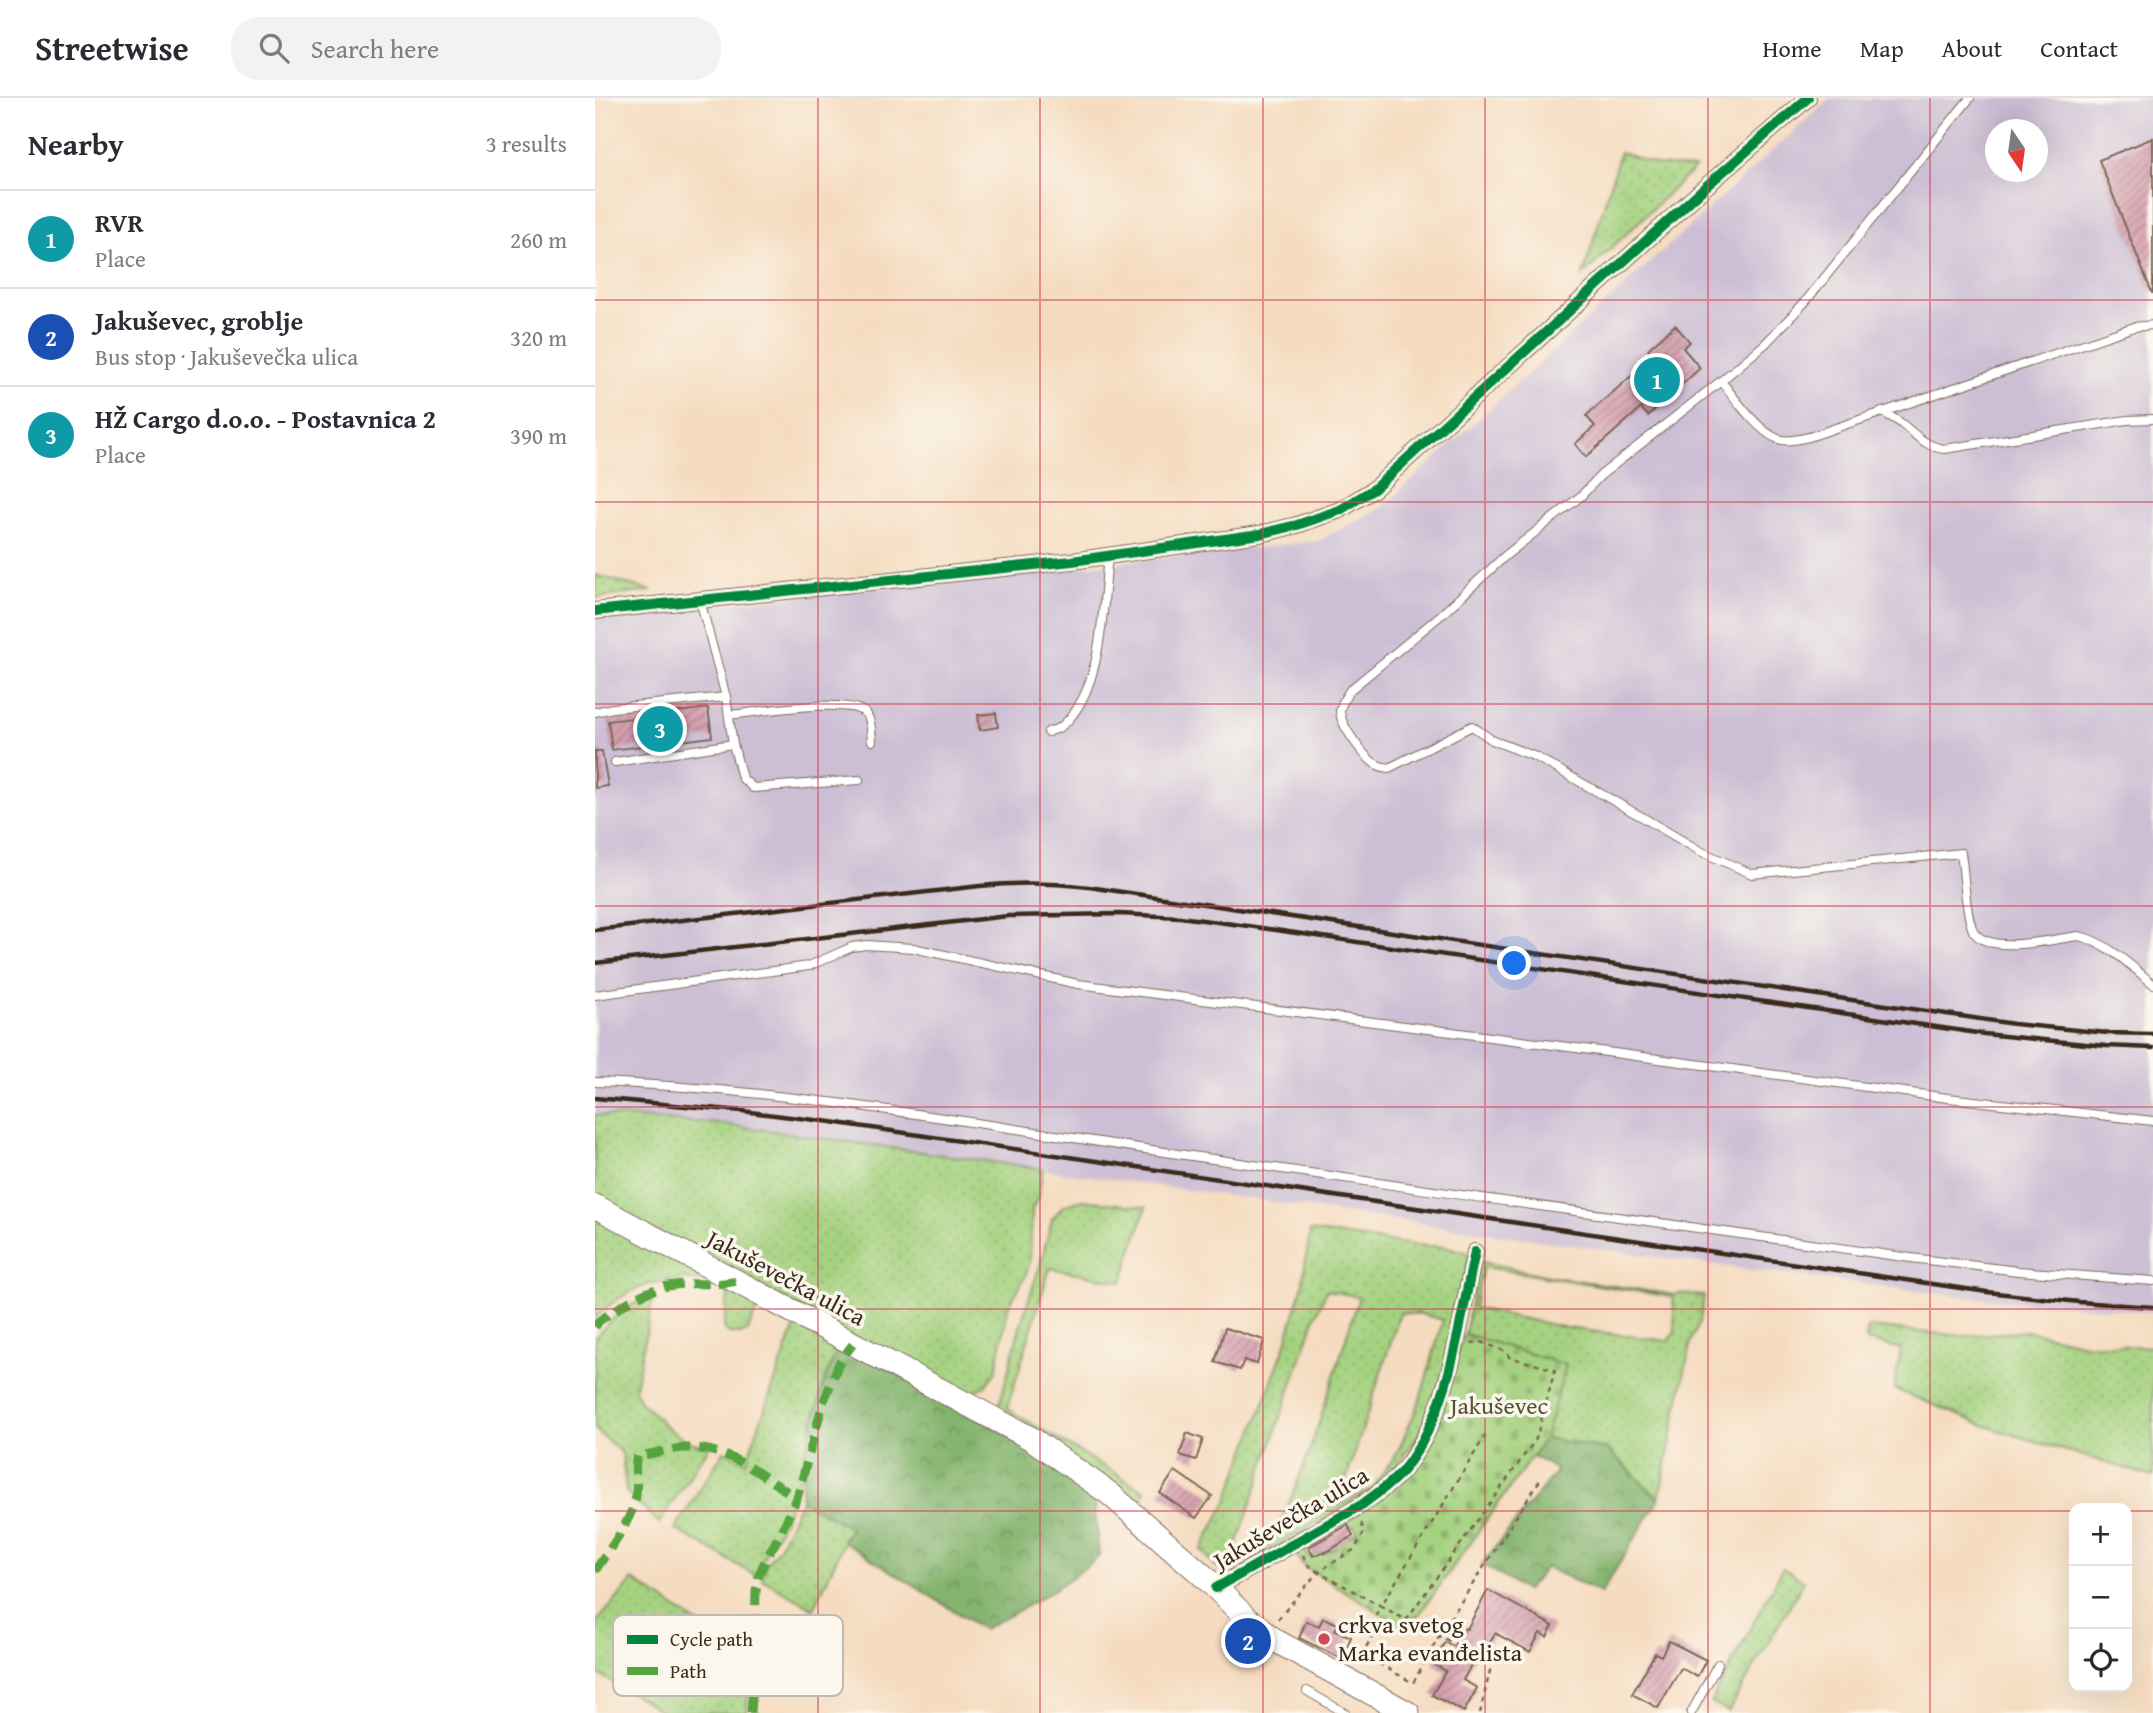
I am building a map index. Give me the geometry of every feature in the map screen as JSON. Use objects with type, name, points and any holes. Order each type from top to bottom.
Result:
[{"type":"main road","name":"Jakuševečka ulica","points":[[598,1208],[1032,1439],[1110,1494],[1247,1619],[1276,1641],[1408,1713]]},
{"type":"street","points":[[595,611],[1072,561],[1260,534],[1340,510],[1374,489],[1704,188],[1808,98]]},
{"type":"street","name":"Jakuševečka ulica","points":[[1216,1588],[1356,1512],[1403,1470],[1436,1413],[1447,1383],[1475,1252]]},
{"type":"lane","points":[[1971,98],[1805,302],[1765,344],[1601,475],[1581,496],[1506,556],[1441,615],[1350,690],[1340,711],[1342,722],[1362,751],[1377,765],[1389,768],[1472,726],[1492,740],[1536,757],[1700,851],[1752,874],[1961,853],[1972,927],[1981,938],[1993,943],[2014,944],[2079,936],[2089,938],[2102,944],[2153,984]]},
{"type":"lane","points":[[1721,381],[1749,416],[1775,438],[1791,441],[2123,330],[2153,325]]},
{"type":"lane","points":[[1882,412],[1934,448],[1945,449],[2153,419]]},
{"type":"lane","points":[[1048,732],[1061,727],[1075,711],[1086,690],[1098,654],[1108,555]]},
{"type":"lane","points":[[700,600],[726,697],[733,744],[742,778],[753,788],[859,780]]},
{"type":"lane","points":[[595,712],[726,697]]},
{"type":"lane","points":[[729,715],[798,707],[849,705],[862,709],[868,715],[872,741]]},
{"type":"lane","points":[[615,762],[733,744]]},
{"type":"lane","points":[[595,995],[809,966],[852,947],[866,945],[913,948],[1078,984],[1948,1098],[2153,1121]]},
{"type":"lane","points":[[595,1082],[757,1093],[860,1105],[1200,1157],[1898,1256],[2018,1271],[2153,1281]]},
{"type":"lane","points":[[1691,1713],[1717,1664]]},
{"type":"lane","points":[[1307,1691],[1345,1713]]},
{"type":"path","points":[[1305,1547],[1302,1554],[1308,1565],[1406,1620],[1536,1439],[1555,1370],[1509,1357],[1507,1352],[1482,1342],[1467,1344]]},
{"type":"path","points":[[1351,1671],[1372,1637],[1365,1634],[1485,1436]]},
{"type":"path","points":[[1365,1648],[1371,1660],[1413,1683],[1439,1636],[1542,1477]]},
{"type":"path","points":[[1273,1624],[1318,1572],[1355,1549],[1364,1532],[1356,1512]]},
{"type":"path","points":[[1439,1636],[1492,1662],[1480,1713]]},
{"type":"shaded area","points":[[1830,98],[2153,98],[2153,1312],[1976,1298],[1750,1270],[722,1124],[595,1115],[595,618],[1318,541],[1381,508]]},
{"type":"green space","points":[[1620,152],[1657,165],[1695,168],[1583,275]]},
{"type":"green space","points":[[595,575],[652,591],[595,598]]},
{"type":"green space","points":[[595,1115],[722,1124],[1043,1169],[1038,1198],[1032,1209],[1030,1262],[1008,1307],[996,1371],[985,1386],[963,1396],[595,1199]]},
{"type":"green space","points":[[1082,1200],[1146,1207],[1122,1282],[1050,1268],[1007,1409],[1145,1491],[1140,1512],[997,1414],[1052,1219],[1063,1206]]},
{"type":"green space","points":[[595,1213],[724,1282],[663,1281],[641,1287],[612,1303],[595,1319]]},
{"type":"green space","points":[[1310,1231],[1447,1247],[1469,1253],[1450,1359],[1426,1424],[1384,1483],[1234,1571],[1232,1567],[1221,1571],[1201,1550],[1227,1501],[1285,1346],[1302,1287]],"holes":[[[1327,1290],[1359,1297],[1308,1454],[1270,1545],[1231,1562],[1315,1317]],[[1400,1313],[1421,1314],[1443,1320],[1419,1403],[1398,1451],[1373,1488],[1338,1505]]]},
{"type":"green space","points":[[1479,1261],[1549,1276],[1675,1295],[1678,1293],[1704,1296],[1700,1321],[1691,1341],[1659,1499],[1607,1449],[1545,1438],[1566,1365],[1465,1334]],"holes":[[[1483,1267],[1673,1297],[1675,1332],[1668,1341],[1567,1328],[1474,1308]]]},
{"type":"green space","points":[[728,1292],[761,1301],[748,1331],[740,1334],[729,1333],[724,1328]]},
{"type":"green space","points":[[654,1293],[635,1388],[639,1400],[668,1428],[689,1442],[709,1447],[659,1523],[626,1492],[622,1453],[595,1429],[595,1337],[621,1311]]},
{"type":"green space","points":[[797,1320],[847,1347],[807,1449],[795,1494],[755,1575],[675,1529],[724,1451],[746,1462]]},
{"type":"green space","points":[[1868,1327],[1963,1336],[2029,1331],[2085,1344],[2153,1347],[2153,1477],[1991,1428],[1894,1389],[1901,1349],[1866,1340]]},
{"type":"green space","name":"Jakuševec","points":[[1465,1334],[1566,1365],[1545,1438],[1408,1630],[1304,1566],[1298,1554],[1306,1543],[1310,1549],[1306,1552],[1309,1557],[1325,1551],[1326,1553],[1357,1532],[1354,1526],[1350,1528],[1346,1522],[1398,1481]]},
{"type":"green space","points":[[840,1343],[983,1420],[1094,1493],[1099,1556],[1043,1596],[983,1629],[843,1541],[850,1528],[801,1500],[804,1457],[825,1378]]},
{"type":"green space","points":[[1545,1438],[1607,1449],[1659,1499],[1601,1593],[1546,1567],[1526,1591],[1482,1564],[1557,1470],[1533,1456]]},
{"type":"green space","points":[[801,1500],[850,1528],[814,1609],[762,1579],[767,1563],[779,1547]]},
{"type":"green space","points":[[1783,1568],[1804,1581],[1728,1712],[1711,1702]]},
{"type":"green space","points":[[633,1580],[686,1615],[613,1615],[613,1682],[595,1672],[595,1624]]},
{"type":"green space","points":[[637,1696],[748,1696],[747,1713],[666,1713]]},
{"type":"building","points":[[2153,138],[2153,293],[2152,293],[2099,160]]},
{"type":"building","points":[[1675,325],[1690,342],[1683,348],[1700,368],[1648,416],[1641,408],[1586,457],[1575,444],[1595,426],[1586,416],[1654,356],[1648,349]]},
{"type":"building","points":[[708,708],[712,737],[612,750],[608,721]]},
{"type":"building","points":[[996,713],[998,727],[980,730],[978,715]]},
{"type":"building","points":[[595,751],[602,751],[608,786],[595,788]]},
{"type":"building","points":[[1225,1328],[1264,1340],[1257,1364],[1244,1360],[1240,1370],[1215,1362]]},
{"type":"building","points":[[1187,1433],[1203,1439],[1196,1460],[1180,1455]]},
{"type":"building","points":[[1175,1471],[1212,1496],[1196,1518],[1160,1493]]},
{"type":"building","points":[[1348,1525],[1353,1536],[1325,1553],[1313,1556],[1309,1547]]},
{"type":"building","points":[[1488,1590],[1553,1626],[1547,1637],[1540,1633],[1530,1652],[1495,1633],[1483,1655],[1478,1652],[1463,1680],[1477,1688],[1464,1712],[1432,1695],[1446,1671],[1433,1664],[1445,1642],[1455,1647]]},
{"type":"building","name":"crkva svetog Marka evanđelista","points":[[1323,1618],[1338,1624],[1335,1630],[1351,1637],[1342,1659],[1299,1638],[1306,1621],[1319,1626]]},
{"type":"building","points":[[1669,1641],[1706,1660],[1697,1677],[1681,1668],[1658,1708],[1632,1694],[1655,1653],[1661,1656]]},
{"type":"railway","points":[[595,930],[980,886],[1062,885],[2014,1024],[2108,1033],[2153,1034]]},
{"type":"railway","points":[[595,963],[1008,916],[1119,914],[1180,917],[1984,1034],[2153,1048]]},
{"type":"railway","points":[[595,1098],[831,1122],[1987,1292],[2153,1307]]},
{"type":"marked path","points":[[595,1327],[599,1321],[617,1309],[654,1290],[683,1284],[737,1281]]},
{"type":"marked path","points":[[755,1615],[759,1575],[797,1498],[823,1403],[840,1361],[853,1344]]},
{"type":"marked path","points":[[595,1571],[631,1514],[636,1494],[637,1456],[685,1448],[716,1452],[744,1464],[797,1498]]},
{"type":"marked path","points":[[751,1713],[752,1696]]},
{"type":"cycle path","points":[[595,611],[1072,561],[1260,534],[1340,510],[1374,489],[1704,188],[1808,98]]},
{"type":"cycle path","points":[[1216,1588],[1363,1504],[1404,1469],[1420,1446],[1443,1393],[1475,1252]]},
{"type":"place","name":"RVR","points":[[1657,380]]},
{"type":"place","name":"HŽ Cargo d.o.o. - Postavnica 2","points":[[660,729]]},
{"type":"place","name":"crkva svetog Marka evanđelista","points":[[1324,1639]]},
{"type":"place","name":"Jakuševec, groblje","points":[[1248,1641]]}]
